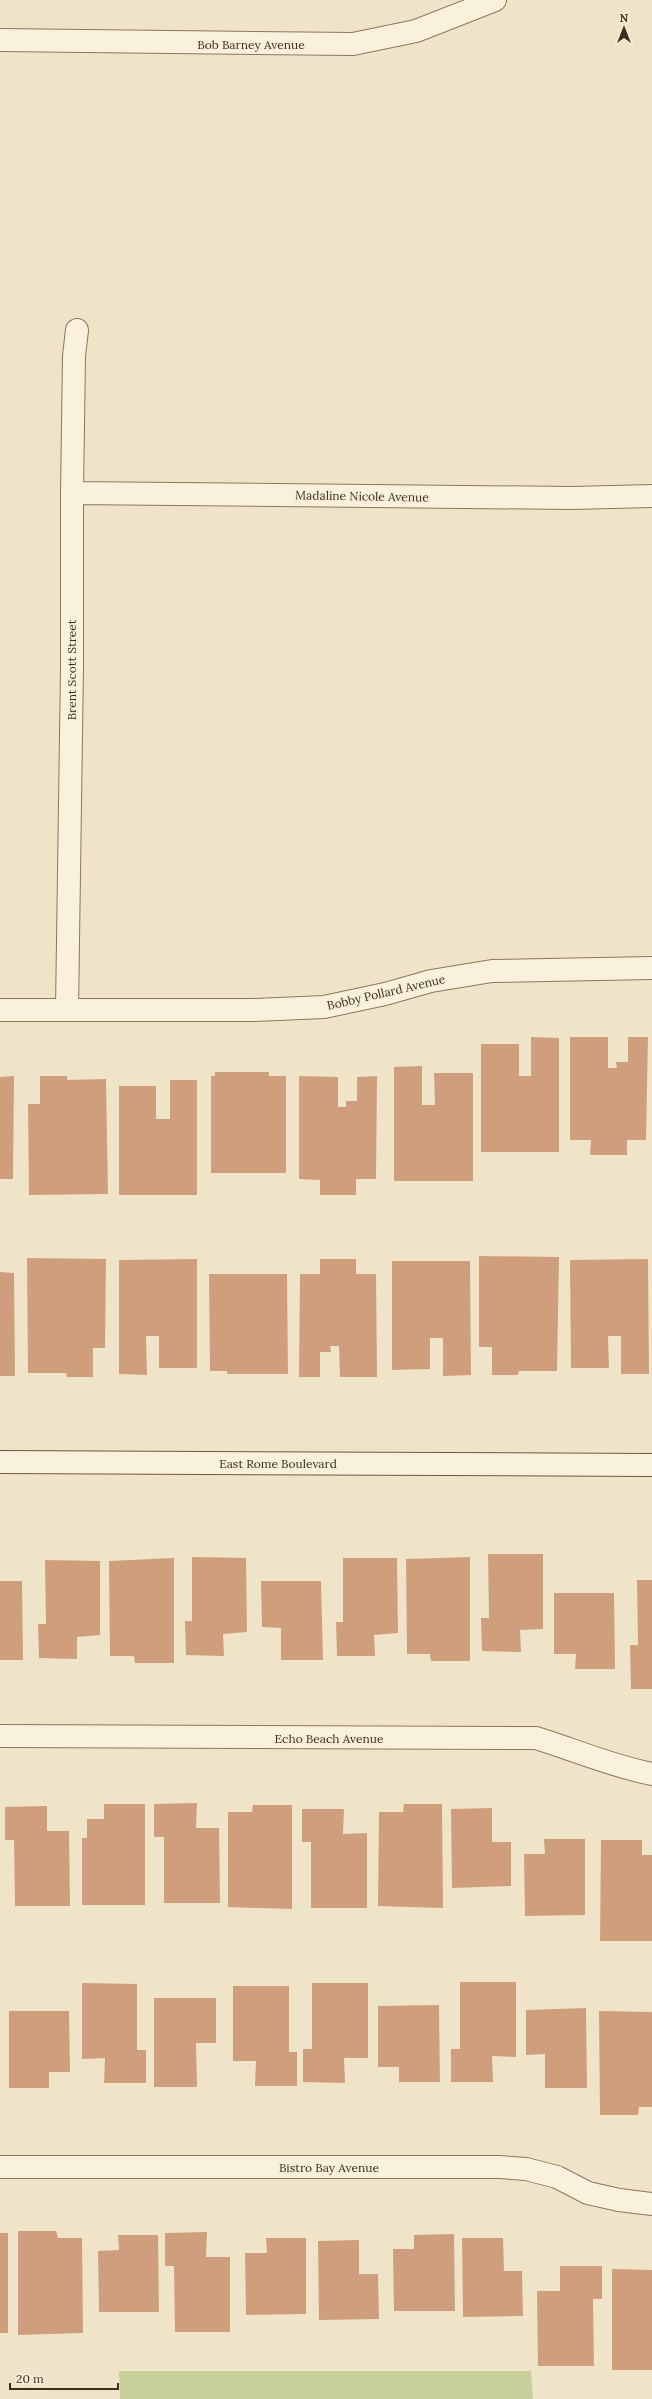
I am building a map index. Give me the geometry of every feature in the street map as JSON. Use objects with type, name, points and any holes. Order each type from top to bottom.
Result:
[{"type":"street","name":"Bob Barney Avenue","points":[[0,40],[353,44],[416,31],[495,0]]},
{"type":"street","name":"Brent Scott Street","points":[[66,1010],[72,667],[74,356],[77,330]]},
{"type":"street","name":"Madaline Nicole Avenue","points":[[72,493],[572,498],[652,496]]},
{"type":"street","name":"Bobby Pollard Avenue","points":[[0,1010],[254,1010],[324,1007],[385,994],[431,981],[492,971],[652,968]]},
{"type":"street","name":"East Rome Boulevard","points":[[0,1462],[652,1465]]},
{"type":"street","name":"Echo Beach Avenue","points":[[0,1736],[536,1738],[562,1746],[593,1759],[652,1774]]},
{"type":"street","name":"Bistro Bay Avenue","points":[[0,2167],[499,2167],[526,2169],[557,2177],[588,2192],[619,2200],[652,2204]]},
{"type":"green space","points":[[119,2371],[531,2371],[533,2399],[120,2399]]},
{"type":"building","points":[[531,1037],[559,1038],[559,1152],[481,1152],[481,1044],[519,1044],[519,1076],[531,1076]]},
{"type":"building","points":[[570,1037],[608,1037],[608,1068],[617,1068],[616,1062],[628,1062],[628,1037],[648,1037],[646,1140],[627,1140],[627,1155],[590,1155],[591,1140],[570,1140]]},
{"type":"building","points":[[422,1066],[422,1105],[435,1105],[434,1073],[473,1073],[473,1181],[394,1181],[394,1067]]},
{"type":"building","points":[[215,1072],[269,1072],[269,1076],[286,1076],[286,1173],[211,1173],[211,1076],[215,1076]]},
{"type":"building","points":[[14,1076],[13,1179],[0,1179],[0,1077]]},
{"type":"building","points":[[40,1076],[67,1076],[67,1080],[106,1079],[108,1194],[29,1195],[28,1104],[40,1104]]},
{"type":"building","points":[[299,1076],[338,1077],[338,1107],[346,1107],[346,1101],[357,1101],[357,1077],[377,1076],[376,1179],[356,1179],[356,1195],[320,1195],[320,1180],[299,1179]]},
{"type":"building","points":[[170,1080],[197,1080],[197,1195],[119,1195],[119,1086],[156,1086],[156,1119],[170,1119]]},
{"type":"building","points":[[479,1256],[559,1257],[557,1371],[519,1371],[518,1375],[492,1375],[492,1347],[479,1347]]},
{"type":"building","points":[[27,1258],[106,1259],[105,1348],[93,1348],[93,1377],[67,1377],[66,1373],[28,1373]]},
{"type":"building","points":[[197,1259],[197,1368],[159,1368],[159,1336],[146,1336],[147,1375],[119,1374],[119,1260]]},
{"type":"building","points":[[320,1259],[356,1259],[356,1274],[376,1274],[377,1377],[340,1377],[339,1346],[330,1346],[331,1352],[320,1352],[320,1377],[299,1377],[300,1274],[320,1274]]},
{"type":"building","points":[[648,1259],[649,1374],[621,1374],[621,1336],[608,1336],[609,1368],[571,1368],[570,1260]]},
{"type":"building","points":[[392,1261],[470,1261],[471,1375],[443,1376],[443,1338],[430,1338],[430,1369],[392,1370]]},
{"type":"building","points":[[0,1272],[14,1273],[15,1376],[0,1376]]},
{"type":"building","points":[[209,1274],[287,1274],[288,1374],[227,1374],[227,1371],[210,1371]]},
{"type":"building","points":[[488,1554],[543,1554],[543,1629],[520,1630],[521,1652],[482,1651],[481,1618],[489,1618]]},
{"type":"building","points":[[192,1557],[246,1558],[247,1632],[223,1634],[224,1656],[186,1655],[185,1621],[192,1621]]},
{"type":"building","points":[[470,1557],[470,1661],[431,1661],[430,1654],[407,1654],[406,1559]]},
{"type":"building","points":[[174,1558],[174,1663],[135,1663],[134,1656],[110,1656],[109,1561]]},
{"type":"building","points":[[343,1558],[397,1558],[398,1633],[374,1635],[375,1656],[337,1656],[336,1622],[343,1622]]},
{"type":"building","points":[[45,1560],[100,1561],[100,1635],[77,1637],[77,1659],[39,1658],[38,1624],[46,1624]]},
{"type":"building","points":[[637,1580],[652,1580],[652,1689],[631,1689],[630,1645],[638,1645]]},
{"type":"building","points":[[0,1581],[22,1581],[23,1660],[0,1660]]},
{"type":"building","points":[[261,1581],[321,1581],[323,1660],[281,1660],[281,1628],[262,1627]]},
{"type":"building","points":[[554,1593],[614,1593],[615,1669],[575,1669],[576,1654],[554,1654]]},
{"type":"building","points":[[197,1803],[196,1828],[219,1828],[220,1903],[164,1903],[164,1837],[154,1837],[154,1804]]},
{"type":"building","points":[[104,1804],[145,1804],[145,1905],[82,1905],[82,1838],[87,1838],[87,1819],[104,1819]]},
{"type":"building","points":[[404,1804],[442,1804],[443,1908],[378,1906],[379,1812],[403,1812]]},
{"type":"building","points":[[253,1805],[292,1805],[292,1909],[228,1907],[228,1812],[252,1812]]},
{"type":"building","points":[[47,1806],[47,1831],[69,1831],[70,1906],[15,1906],[14,1840],[5,1840],[5,1807]]},
{"type":"building","points":[[492,1808],[492,1842],[511,1842],[511,1886],[452,1888],[451,1809]]},
{"type":"building","points":[[302,1809],[344,1809],[343,1834],[367,1833],[367,1908],[311,1908],[311,1842],[302,1842]]},
{"type":"building","points":[[544,1839],[585,1839],[585,1915],[525,1916],[524,1854],[545,1854]]},
{"type":"building","points":[[601,1840],[642,1840],[642,1855],[652,1855],[652,1941],[600,1941]]},
{"type":"building","points":[[460,1982],[516,1982],[516,2057],[492,2056],[493,2082],[451,2082],[451,2049],[460,2049]]},
{"type":"building","points":[[82,1983],[137,1984],[137,2050],[146,2050],[146,2083],[104,2083],[105,2058],[82,2059]]},
{"type":"building","points":[[312,1983],[368,1983],[368,2058],[344,2058],[345,2083],[303,2082],[303,2049],[312,2049]]},
{"type":"building","points":[[233,1986],[289,1986],[289,2052],[297,2052],[297,2086],[255,2086],[256,2061],[233,2061]]},
{"type":"building","points":[[154,1998],[216,1998],[216,2043],[196,2043],[197,2087],[154,2087]]},
{"type":"building","points":[[439,2005],[440,2082],[399,2082],[399,2067],[378,2067],[378,2006]]},
{"type":"building","points":[[586,2008],[587,2088],[545,2088],[545,2054],[526,2055],[526,2010]]},
{"type":"building","points":[[9,2011],[69,2011],[70,2072],[49,2072],[49,2088],[9,2088]]},
{"type":"building","points":[[599,2011],[652,2012],[652,2107],[639,2107],[638,2115],[600,2115]]},
{"type":"building","points":[[18,2231],[56,2231],[58,2238],[82,2238],[83,2333],[18,2335]]},
{"type":"building","points":[[207,2232],[206,2257],[230,2257],[230,2332],[175,2332],[174,2266],[165,2266],[165,2233]]},
{"type":"building","points":[[0,2233],[8,2233],[8,2333],[0,2333]]},
{"type":"building","points":[[454,2234],[455,2311],[394,2311],[393,2249],[414,2249],[414,2235]]},
{"type":"building","points":[[118,2235],[158,2235],[159,2312],[99,2312],[98,2251],[119,2250]]},
{"type":"building","points":[[266,2238],[306,2238],[306,2314],[246,2315],[245,2253],[267,2253]]},
{"type":"building","points":[[462,2238],[503,2238],[504,2271],[522,2271],[523,2316],[463,2317]]},
{"type":"building","points":[[359,2240],[359,2274],[378,2274],[379,2319],[319,2320],[318,2241]]},
{"type":"building","points":[[560,2266],[602,2266],[602,2299],[593,2299],[594,2366],[538,2366],[537,2291],[560,2291]]},
{"type":"building","points":[[612,2269],[652,2270],[652,2370],[612,2370]]}]
